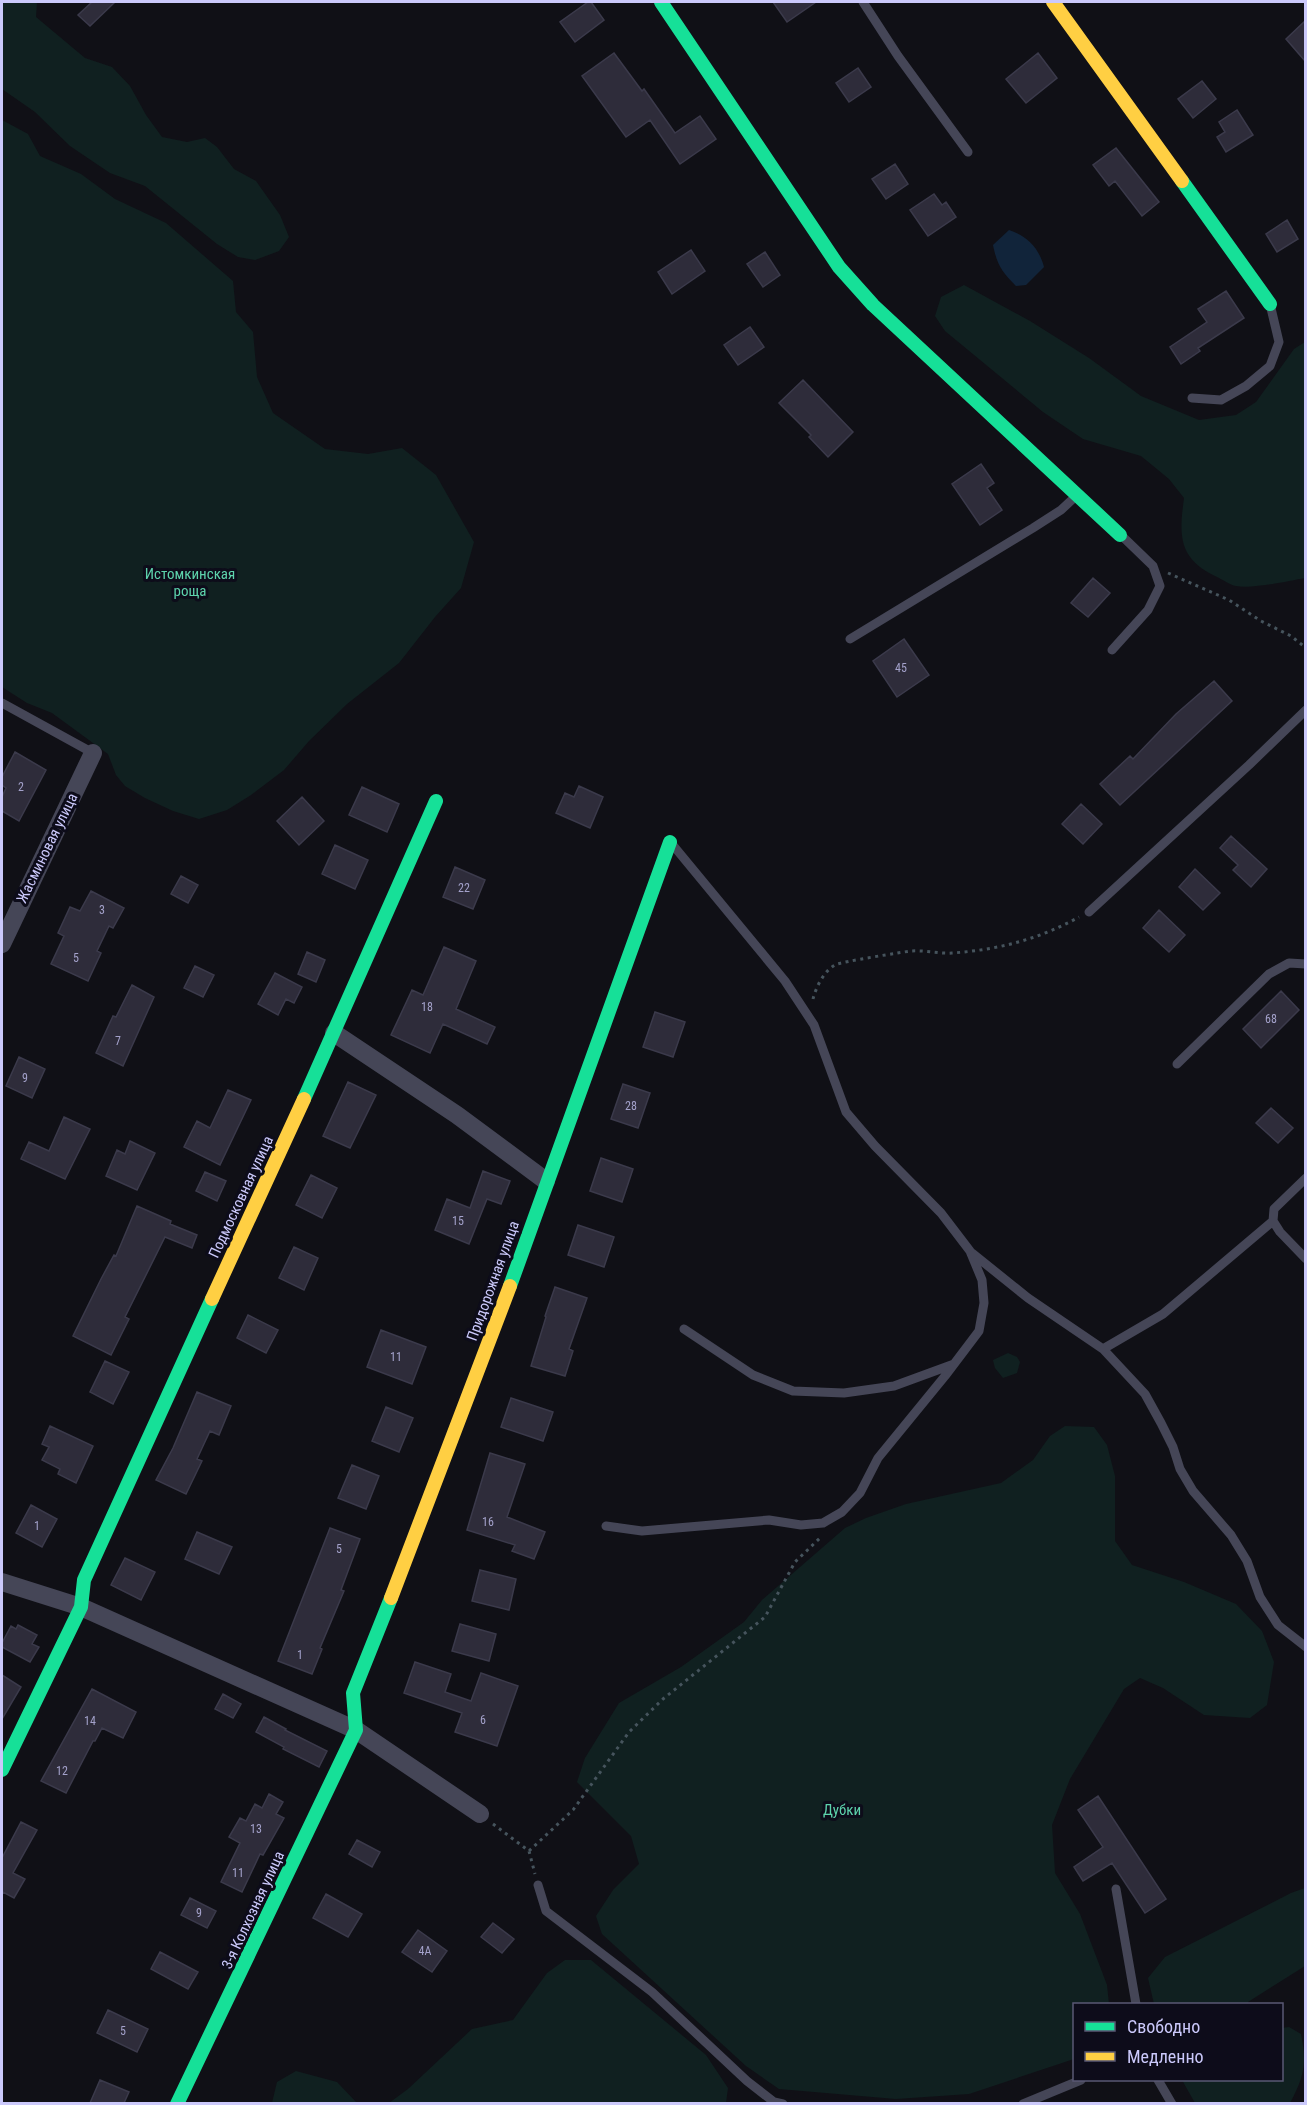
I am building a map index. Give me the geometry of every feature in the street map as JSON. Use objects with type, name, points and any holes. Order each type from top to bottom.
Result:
[{"type":"street","points":[[661,2],[839,267],[873,305],[1120,535]]},
{"type":"street","points":[[1053,2],[1270,304]]},
{"type":"street","name":"Жасминовая улица","points":[[2,944],[93,753]]},
{"type":"street","name":"Подмосковная улица","points":[[2,1770],[81,1607],[84,1580],[334,1033],[436,801]]},
{"type":"street","name":"Придорожная улица","points":[[356,1730],[353,1693],[408,1557],[498,1318],[670,842]]},
{"type":"street","points":[[334,1033],[457,1115],[546,1181]]},
{"type":"street","points":[[2,1582],[81,1607],[356,1730],[480,1814]]},
{"type":"street","name":"3-я Колхозная улица","points":[[177,2103],[356,1730]]},
{"type":"lane","points":[[863,2],[898,56],[968,152]]},
{"type":"lane","points":[[1192,398],[1221,400],[1246,386],[1270,366],[1279,342],[1270,304]]},
{"type":"lane","points":[[850,639],[1033,528],[1061,510],[1078,495]]},
{"type":"lane","points":[[1112,650],[1148,610],[1160,586],[1153,566],[1120,535]]},
{"type":"lane","points":[[2,703],[93,753]]},
{"type":"lane","points":[[1089,912],[1249,765],[1305,710]]},
{"type":"lane","points":[[606,1526],[642,1531],[769,1520],[801,1525],[823,1523],[842,1512],[860,1493],[878,1458],[979,1331],[984,1304],[982,1280],[970,1251],[941,1212],[875,1146],[846,1112],[830,1064],[809,1017],[785,981],[670,842]]},
{"type":"lane","points":[[1176,1064],[1269,974],[1289,963],[1305,964]]},
{"type":"lane","points":[[1305,1178],[1274,1209],[1273,1221],[1305,1259]]},
{"type":"lane","points":[[1103,1349],[1163,1314],[1273,1221]]},
{"type":"lane","points":[[970,1251],[1028,1298],[1103,1349],[1144,1394],[1173,1447],[1180,1469],[1193,1491],[1231,1535],[1247,1561],[1260,1597],[1278,1625],[1305,1647]]},
{"type":"lane","points":[[684,1329],[753,1375],[792,1391],[844,1393],[894,1386],[954,1364]]},
{"type":"lane","points":[[538,1885],[546,1911],[652,1992],[747,2081],[774,2102],[783,2103]]},
{"type":"lane","points":[[1116,1889],[1136,2003]]},
{"type":"lane","points":[[1023,2103],[1076,2081]]},
{"type":"lane","points":[[1159,2081],[1172,2103]]},
{"type":"path","points":[[1153,566],[1229,600],[1261,621],[1291,636],[1305,648]]},
{"type":"path","points":[[809,1017],[814,993],[827,971],[837,963],[911,951],[951,953],[994,947],[1026,940],[1062,927],[1089,912]]},
{"type":"path","points":[[529,1851],[573,1810],[629,1732],[663,1699],[765,1617],[795,1562],[822,1535]]},
{"type":"path","points":[[480,1814],[529,1851],[538,1885]]},
{"type":"green space","points":[[2,2],[37,2],[36,17],[85,58],[112,67],[130,86],[146,115],[162,137],[187,142],[205,138],[217,147],[234,169],[256,181],[280,215],[289,237],[279,251],[255,260],[238,257],[217,244],[145,186],[110,173],[70,146],[35,112],[2,89]]},
{"type":"green space","name":"Истомкинская роща","points":[[2,120],[28,134],[40,156],[81,174],[115,199],[166,223],[233,281],[236,312],[253,332],[257,377],[273,413],[325,449],[368,454],[402,448],[436,475],[474,542],[461,588],[399,663],[347,704],[309,741],[284,770],[227,810],[199,819],[173,811],[125,786],[116,775],[108,754],[52,713],[27,703],[2,687]]},
{"type":"green space","points":[[964,285],[1030,321],[1089,358],[1141,396],[1199,420],[1236,415],[1256,402],[1294,349],[1305,342],[1305,578],[1243,587],[1229,583],[1203,569],[1194,561],[1184,544],[1182,523],[1184,498],[1169,479],[1141,456],[1083,439],[1043,412],[945,331],[935,316],[941,297]]},
{"type":"green space","points":[[1008,1353],[1017,1357],[1020,1362],[1017,1373],[1003,1378],[995,1368],[993,1360]]},
{"type":"green space","name":"Дубки","points":[[1065,1426],[1094,1427],[1107,1445],[1115,1476],[1115,1541],[1132,1565],[1184,1582],[1236,1604],[1262,1631],[1274,1662],[1267,1705],[1250,1718],[1204,1715],[1163,1688],[1140,1678],[1124,1689],[1070,1779],[1052,1825],[1055,1873],[1080,1914],[1107,1985],[1109,2003],[1073,2003],[1073,2059],[969,2094],[896,2099],[779,2089],[746,2066],[602,1934],[596,1916],[613,1890],[639,1864],[631,1836],[577,1782],[585,1758],[619,1703],[681,1667],[744,1622],[762,1600],[845,1528],[906,1504],[1001,1483],[1033,1460],[1050,1436]]},
{"type":"green space","points":[[1305,1888],[1305,1966],[1248,2003],[1154,2003],[1148,1978],[1165,1957]]},
{"type":"green space","points":[[565,1960],[591,1960],[706,2055],[728,2088],[726,2103],[389,2103],[408,2089],[472,2029],[513,2020],[547,1973]]},
{"type":"green space","points":[[1289,2027],[1301,2034],[1304,2054],[1301,2078],[1290,2103],[1195,2103],[1183,2081],[1283,2081],[1283,2028]]},
{"type":"green space","points":[[296,2071],[337,2082],[357,2103],[272,2103],[277,2082]]},
{"type":"water","points":[[1009,230],[1031,244],[1039,254],[1044,267],[1026,285],[1016,286],[996,258],[993,245]]},
{"type":"building","points":[[92,2],[115,2],[90,26],[78,15]]},
{"type":"building","points":[[591,2],[604,20],[575,42],[560,22]]},
{"type":"building","points":[[773,2],[816,2],[787,22]]},
{"type":"building","points":[[1305,21],[1305,61],[1286,39]]},
{"type":"building","points":[[614,53],[642,91],[644,89],[675,133],[700,116],[716,139],[680,164],[650,120],[626,137],[582,76]]},
{"type":"building","points":[[1038,53],[1057,78],[1026,103],[1006,79]]},
{"type":"building","points":[[858,68],[871,87],[849,102],[836,83]]},
{"type":"building","points":[[1202,81],[1216,99],[1193,118],[1178,99]]},
{"type":"building","points":[[1237,110],[1253,135],[1226,152],[1217,137],[1225,132],[1219,122]]},
{"type":"building","points":[[1116,148],[1159,202],[1142,216],[1115,181],[1109,186],[1093,165]]},
{"type":"building","points":[[895,164],[908,184],[886,199],[872,179]]},
{"type":"building","points":[[934,194],[942,205],[946,202],[956,217],[928,236],[910,210]]},
{"type":"building","points":[[1287,220],[1298,239],[1277,252],[1266,234]]},
{"type":"building","points":[[691,250],[705,271],[672,294],[658,272]]},
{"type":"building","points":[[765,252],[780,275],[763,287],[747,264]]},
{"type":"building","points":[[1226,291],[1244,318],[1198,348],[1200,351],[1181,364],[1170,347],[1207,322],[1198,309]]},
{"type":"building","points":[[750,327],[764,347],[738,365],[724,345]]},
{"type":"building","points":[[803,380],[853,432],[828,457],[809,437],[811,435],[779,403]]},
{"type":"building","points":[[981,464],[994,483],[987,488],[1002,510],[980,525],[952,484]]},
{"type":"building","points":[[1093,578],[1110,593],[1088,617],[1071,603]]},
{"type":"building","points":[[904,639],[929,675],[897,697],[873,661]]},
{"type":"building","points":[[1214,681],[1232,701],[1120,805],[1100,784],[1130,756],[1133,759],[1176,714]]},
{"type":"building","points":[[15,752],[46,770],[19,821],[2,811],[2,797],[6,788],[2,785],[2,777]]},
{"type":"building","points":[[579,786],[603,797],[590,828],[556,813],[565,793],[574,797]]},
{"type":"building","points":[[362,787],[399,804],[387,832],[349,815]]},
{"type":"building","points":[[302,797],[324,821],[299,845],[277,821]]},
{"type":"building","points":[[1081,804],[1102,824],[1083,844],[1062,824]]},
{"type":"building","points":[[1231,836],[1267,869],[1251,887],[1233,870],[1238,865],[1220,848]]},
{"type":"building","points":[[335,845],[368,860],[355,889],[322,874]]},
{"type":"building","points":[[455,867],[485,880],[473,909],[443,897]]},
{"type":"building","points":[[1195,869],[1220,893],[1203,910],[1179,887]]},
{"type":"building","points":[[181,876],[198,885],[188,903],[171,894]]},
{"type":"building","points":[[91,891],[124,908],[113,928],[109,926],[97,951],[101,953],[88,981],[51,964],[64,936],[58,933],[70,907],[80,911]]},
{"type":"building","points":[[1159,910],[1185,935],[1169,952],[1143,928]]},
{"type":"building","points":[[444,947],[476,961],[456,1009],[495,1027],[487,1044],[443,1024],[430,1053],[391,1035],[412,990],[423,995]]},
{"type":"building","points":[[307,952],[325,960],[316,982],[298,974]]},
{"type":"building","points":[[195,966],[214,975],[203,997],[184,988]]},
{"type":"building","points":[[275,973],[302,987],[294,1003],[286,999],[278,1015],[258,1004]]},
{"type":"building","points":[[132,985],[154,997],[123,1066],[96,1053],[113,1016],[116,1017]]},
{"type":"building","points":[[1281,991],[1299,1010],[1261,1048],[1243,1029]]},
{"type":"building","points":[[655,1012],[685,1022],[673,1057],[643,1047]]},
{"type":"building","points":[[19,1057],[45,1069],[32,1098],[6,1086]]},
{"type":"building","points":[[348,1082],[376,1095],[350,1148],[323,1136]]},
{"type":"building","points":[[623,1084],[650,1093],[638,1128],[611,1119]]},
{"type":"building","points":[[228,1090],[251,1100],[220,1165],[184,1147],[197,1121],[210,1128]]},
{"type":"building","points":[[1271,1108],[1293,1128],[1278,1143],[1256,1123]]},
{"type":"building","points":[[64,1117],[90,1129],[65,1179],[21,1159],[29,1142],[49,1151]]},
{"type":"building","points":[[130,1141],[155,1153],[137,1190],[106,1176],[117,1150],[125,1154]]},
{"type":"building","points":[[601,1158],[633,1169],[622,1202],[590,1191]]},
{"type":"building","points":[[483,1171],[510,1181],[501,1204],[487,1199],[469,1244],[435,1230],[447,1199],[470,1208]]},
{"type":"building","points":[[205,1172],[226,1181],[217,1201],[196,1191]]},
{"type":"building","points":[[311,1175],[337,1188],[322,1218],[296,1205]]},
{"type":"building","points":[[137,1206],[171,1221],[170,1224],[197,1235],[192,1248],[165,1237],[125,1317],[129,1319],[111,1355],[73,1336],[101,1279],[114,1255],[116,1256]]},
{"type":"building","points":[[578,1225],[614,1237],[604,1267],[568,1255]]},
{"type":"building","points":[[294,1247],[318,1258],[304,1290],[279,1278]]},
{"type":"building","points":[[555,1287],[587,1298],[569,1349],[573,1351],[565,1376],[531,1366]]},
{"type":"building","points":[[248,1315],[278,1330],[266,1353],[237,1338]]},
{"type":"building","points":[[381,1330],[426,1347],[412,1384],[367,1367]]},
{"type":"building","points":[[105,1361],[129,1372],[113,1404],[90,1392]]},
{"type":"building","points":[[197,1392],[231,1406],[219,1435],[210,1431],[197,1459],[202,1461],[186,1494],[156,1480],[173,1448]]},
{"type":"building","points":[[511,1398],[553,1412],[543,1441],[501,1427]]},
{"type":"building","points":[[386,1407],[413,1418],[399,1452],[372,1441]]},
{"type":"building","points":[[50,1426],[93,1446],[76,1483],[58,1474],[60,1469],[42,1460],[49,1447],[42,1444]]},
{"type":"building","points":[[490,1453],[525,1464],[507,1517],[545,1532],[534,1559],[512,1551],[515,1545],[467,1530]]},
{"type":"building","points":[[352,1465],[379,1476],[366,1509],[338,1498]]},
{"type":"building","points":[[31,1505],[57,1519],[42,1547],[16,1533]]},
{"type":"building","points":[[330,1528],[360,1539],[341,1590],[344,1591],[320,1648],[322,1649],[312,1674],[278,1661]]},
{"type":"building","points":[[197,1532],[232,1547],[219,1574],[185,1559]]},
{"type":"building","points":[[125,1558],[155,1572],[141,1600],[111,1585]]},
{"type":"building","points":[[480,1570],[516,1579],[509,1610],[472,1601]]},
{"type":"building","points":[[460,1624],[496,1634],[489,1661],[452,1651]]},
{"type":"building","points":[[18,1625],[37,1635],[32,1644],[39,1647],[30,1662],[2,1647],[11,1626],[16,1629]]},
{"type":"building","points":[[415,1662],[451,1674],[445,1692],[471,1701],[481,1673],[518,1686],[497,1746],[455,1732],[462,1713],[404,1693]]},
{"type":"building","points":[[2,1675],[21,1687],[2,1719]]},
{"type":"building","points":[[92,1689],[136,1712],[123,1738],[102,1728],[66,1793],[41,1781]]},
{"type":"building","points":[[223,1694],[241,1704],[233,1718],[215,1709]]},
{"type":"building","points":[[264,1717],[327,1751],[319,1767],[256,1732]]},
{"type":"building","points":[[269,1794],[283,1802],[276,1814],[284,1818],[263,1855],[260,1854],[242,1892],[221,1882],[240,1843],[229,1837],[240,1818],[246,1821],[255,1804],[262,1808]]},
{"type":"building","points":[[1098,1796],[1166,1899],[1145,1913],[1112,1863],[1083,1881],[1074,1867],[1103,1847],[1078,1810]]},
{"type":"building","points":[[21,1822],[37,1830],[13,1873],[25,1879],[14,1898],[3,1892],[2,1895],[2,1858]]},
{"type":"building","points":[[357,1840],[380,1852],[372,1867],[349,1854]]},
{"type":"building","points":[[326,1894],[362,1914],[348,1937],[313,1918]]},
{"type":"building","points":[[190,1898],[216,1911],[207,1928],[181,1915]]},
{"type":"building","points":[[493,1923],[514,1939],[502,1953],[481,1937]]},
{"type":"building","points":[[418,1930],[447,1951],[432,1972],[402,1952]]},
{"type":"building","points":[[160,1952],[198,1972],[188,1989],[151,1969]]},
{"type":"building","points":[[108,2010],[148,2029],[137,2052],[97,2033]]},
{"type":"building","points":[[100,2080],[129,2092],[124,2103],[90,2103]]},
{"type":"traffic: fast","points":[[661,2],[839,267],[873,305],[1120,535]]},
{"type":"traffic: fast","points":[[1182,181],[1270,304]]},
{"type":"traffic: fast","points":[[304,1099],[436,801]]},
{"type":"traffic: fast","points":[[510,1286],[670,842]]},
{"type":"traffic: fast","points":[[2,1770],[81,1607],[84,1580],[212,1299]]},
{"type":"traffic: fast","points":[[177,2104],[356,1730],[353,1693],[391,1598]]},
{"type":"traffic: slow","points":[[1053,2],[1182,181]]},
{"type":"traffic: slow","points":[[212,1299],[304,1099]]},
{"type":"traffic: slow","points":[[391,1598],[510,1286]]}]
